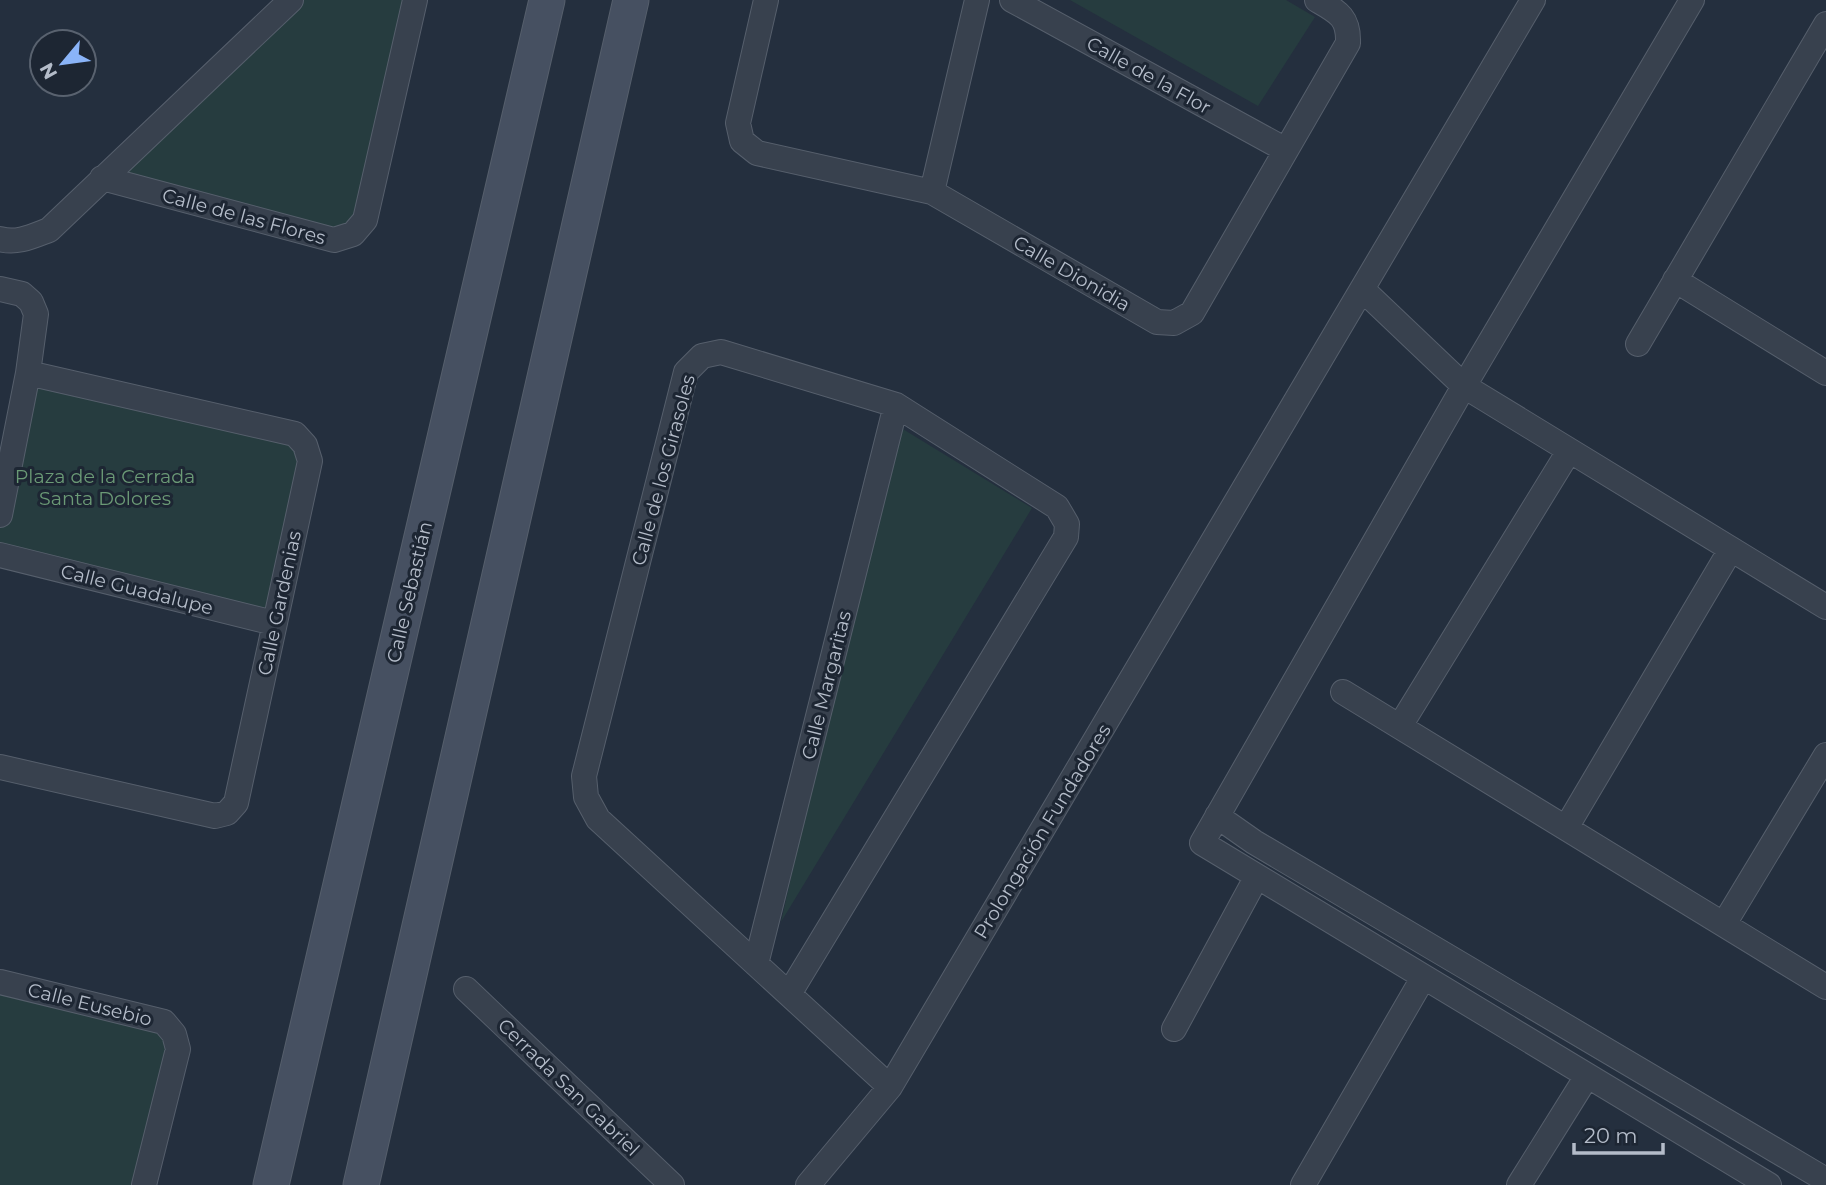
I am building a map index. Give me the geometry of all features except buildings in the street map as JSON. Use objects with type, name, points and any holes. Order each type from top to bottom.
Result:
[{"type":"main road","name":"Calle Sebastián","points":[[271,1185],[547,0]]},
{"type":"main road","points":[[361,1185],[631,0]]},
{"type":"street","points":[[0,239],[28,239],[49,230],[291,0]]},
{"type":"street","name":"Calle de las Flores","points":[[102,178],[334,240],[353,234],[365,220],[415,0]]},
{"type":"street","name":"Calle Dionidia","points":[[766,0],[738,123],[742,141],[757,153],[932,191],[1157,323],[1174,323],[1192,313],[1348,43],[1348,29],[1340,14],[1317,0]]},
{"type":"street","points":[[932,191],[977,0]]},
{"type":"street","name":"Calle de la Flor","points":[[1012,0],[1286,150]]},
{"type":"street","name":"Prolongación Fundadores","points":[[808,1185],[890,1087],[1533,0]]},
{"type":"street","points":[[1692,0],[1464,386],[1202,844],[1587,1076],[1735,1176],[1769,1185]]},
{"type":"street","points":[[1638,344],[1824,32]]},
{"type":"street","points":[[1675,280],[1826,373]]},
{"type":"street","points":[[0,289],[22,294],[31,302],[36,314],[28,373],[0,515]]},
{"type":"street","points":[[1362,289],[1464,386],[1826,607]]},
{"type":"street","name":"Calle de los Girasoles","points":[[789,994],[1066,537],[1067,524],[1057,507],[896,405],[721,352],[702,356],[686,372],[587,762],[584,776],[586,797],[598,819],[890,1087]]},
{"type":"street","name":"Calle Gardenias","points":[[0,767],[215,816],[227,813],[236,803],[310,461],[305,445],[295,434],[28,373]]},
{"type":"street","name":"Calle Margaritas","points":[[756,964],[896,405]]},
{"type":"street","points":[[1400,726],[1569,451]]},
{"type":"street","points":[[1566,828],[1731,549]]},
{"type":"street","name":"Calle Guadalupe","points":[[0,555],[274,623]]},
{"type":"street","points":[[1343,692],[1826,987]]},
{"type":"street","points":[[1724,925],[1826,755]]},
{"type":"street","points":[[1217,817],[1254,842],[1826,1180]]},
{"type":"street","points":[[1174,1029],[1256,878]]},
{"type":"street","points":[[1303,1185],[1423,978]]},
{"type":"street","name":"Calle Eusebio","points":[[0,982],[164,1022],[174,1034],[178,1049],[144,1185]]},
{"type":"street","name":"Cerrada San Gabriel","points":[[466,989],[672,1185]]},
{"type":"street","points":[[1519,1185],[1587,1076]]},
{"type":"green space","points":[[298,0],[405,0],[350,231],[108,177]]},
{"type":"green space","points":[[1070,0],[1286,0],[1315,17],[1258,106]]},
{"type":"green space","name":"Plaza de la Cerrada Santa Dolores","points":[[28,374],[303,445],[274,622],[0,554],[0,516]]},
{"type":"green space","points":[[893,423],[1032,508],[781,922]]},
{"type":"green space","points":[[0,991],[170,1035],[134,1185],[0,1185]]}]
